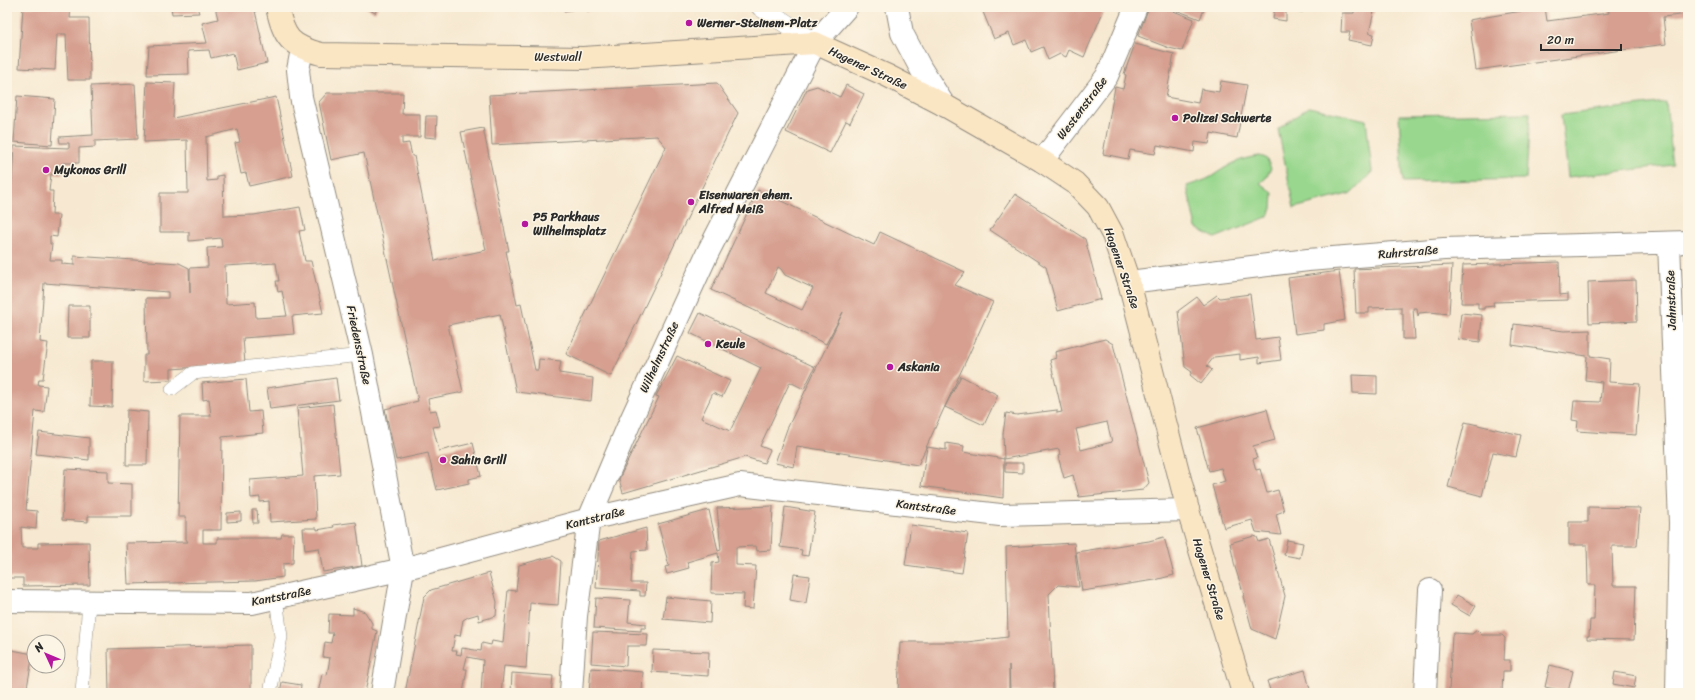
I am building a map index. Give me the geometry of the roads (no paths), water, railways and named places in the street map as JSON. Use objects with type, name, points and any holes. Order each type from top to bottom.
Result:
[{"type":"main road","points":[[277,7],[286,33],[302,49]]},
{"type":"main road","name":"Westwall","points":[[302,49],[321,54],[583,58],[815,43]]},
{"type":"main road","name":"Hagener Straße","points":[[815,43],[888,76],[944,105],[1042,161],[1075,184],[1098,207],[1113,236],[1129,282],[1188,510],[1243,693]]},
{"type":"street","points":[[761,7],[815,43]]},
{"type":"street","name":"Hagener Straße","points":[[815,43],[847,7]]},
{"type":"street","points":[[897,7],[902,33],[921,69],[944,105]]},
{"type":"street","name":"Westenstraße","points":[[1042,161],[1107,76],[1136,7]]},
{"type":"street","name":"Wilhelmstraße","points":[[571,693],[576,616],[589,519],[630,422],[708,252],[815,43]]},
{"type":"street","name":"Friedensstraße","points":[[302,49],[298,70],[301,97],[362,356],[403,569],[382,693]]},
{"type":"street","name":"Ruhrstraße","points":[[1129,282],[1302,261],[1444,249],[1678,242]]},
{"type":"street","name":"Jahnstraße","points":[[1677,693],[1680,523],[1678,242]]},
{"type":"street","name":"Kantstraße","points":[[7,601],[252,603],[403,569],[589,519],[740,485],[1000,515],[1188,510]]},
{"type":"street","points":[[1425,693],[1430,590]]},
{"type":"lane","points":[[172,389],[193,373],[362,356]]},
{"type":"lane","points":[[270,693],[281,637],[276,598]]},
{"type":"lane","points":[[82,693],[89,602]]},
{"type":"place","name":"Werner-Steinem-Platz","points":[[689,23]]},
{"type":"place","name":"Polizei Schwerte","points":[[1175,118]]},
{"type":"place","name":"Mykonos Grill","points":[[46,170]]},
{"type":"place","name":"Eisenwaren ehem. Alfred Meiß","points":[[691,202]]},
{"type":"place","name":"P5 Parkhaus Wilhelmsplatz","points":[[525,224]]},
{"type":"place","name":"Keule","points":[[708,344]]},
{"type":"place","name":"Askania","points":[[890,367]]},
{"type":"place","name":"Sahin Grill","points":[[443,460]]}]
